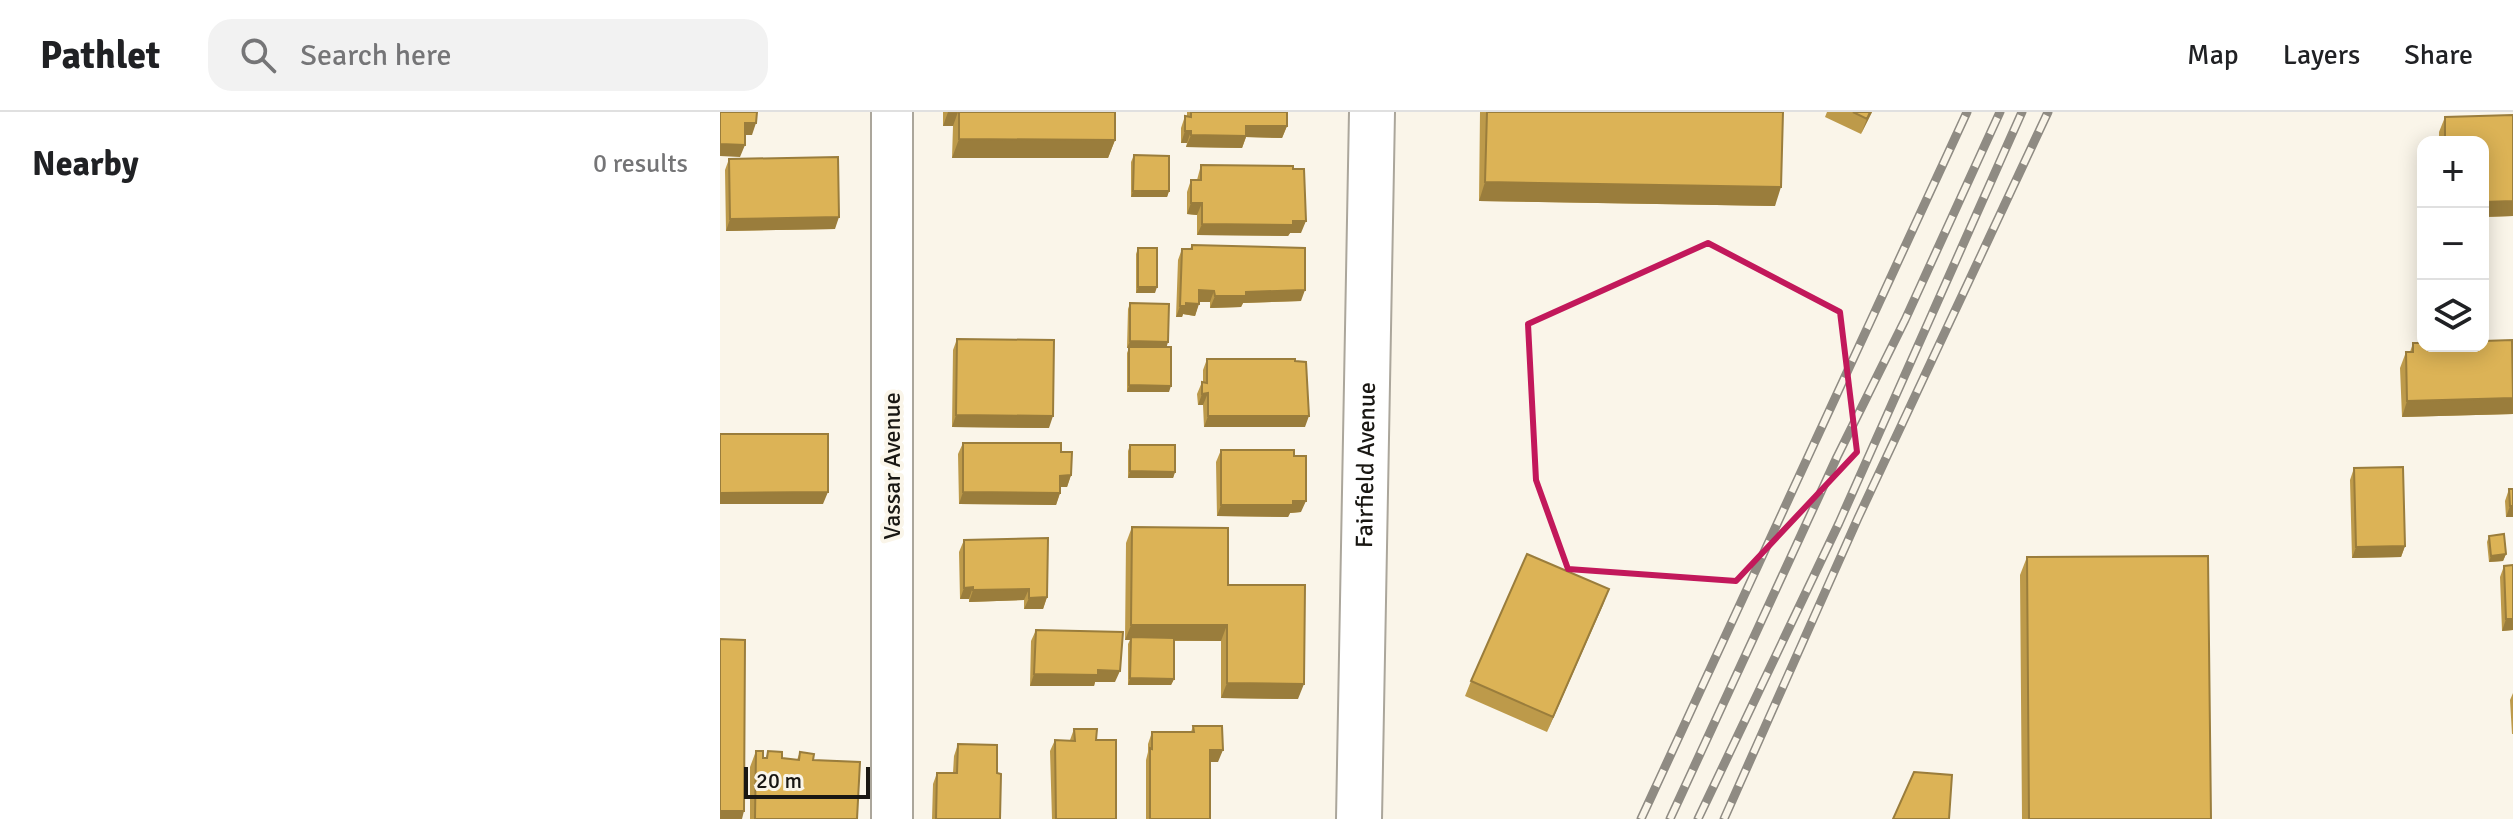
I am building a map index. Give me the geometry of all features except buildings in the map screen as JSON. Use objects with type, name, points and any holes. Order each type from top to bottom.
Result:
[{"type":"main road","name":"Fairfield Avenue","points":[[1359,819],[1372,112]]},
{"type":"street","name":"Vassar Avenue","points":[[892,112],[892,819]]},
{"type":"highlighted area","points":[[1708,243],[1840,312],[1857,452],[1736,581],[1568,569],[1536,480],[1528,324]]},
{"type":"railway","points":[[1641,819],[1967,112]]},
{"type":"railway","points":[[1670,819],[2000,112]]},
{"type":"railway","points":[[1698,819],[1839,523],[2022,112]]},
{"type":"railway","points":[[1724,819],[1858,518],[2048,112]]}]
